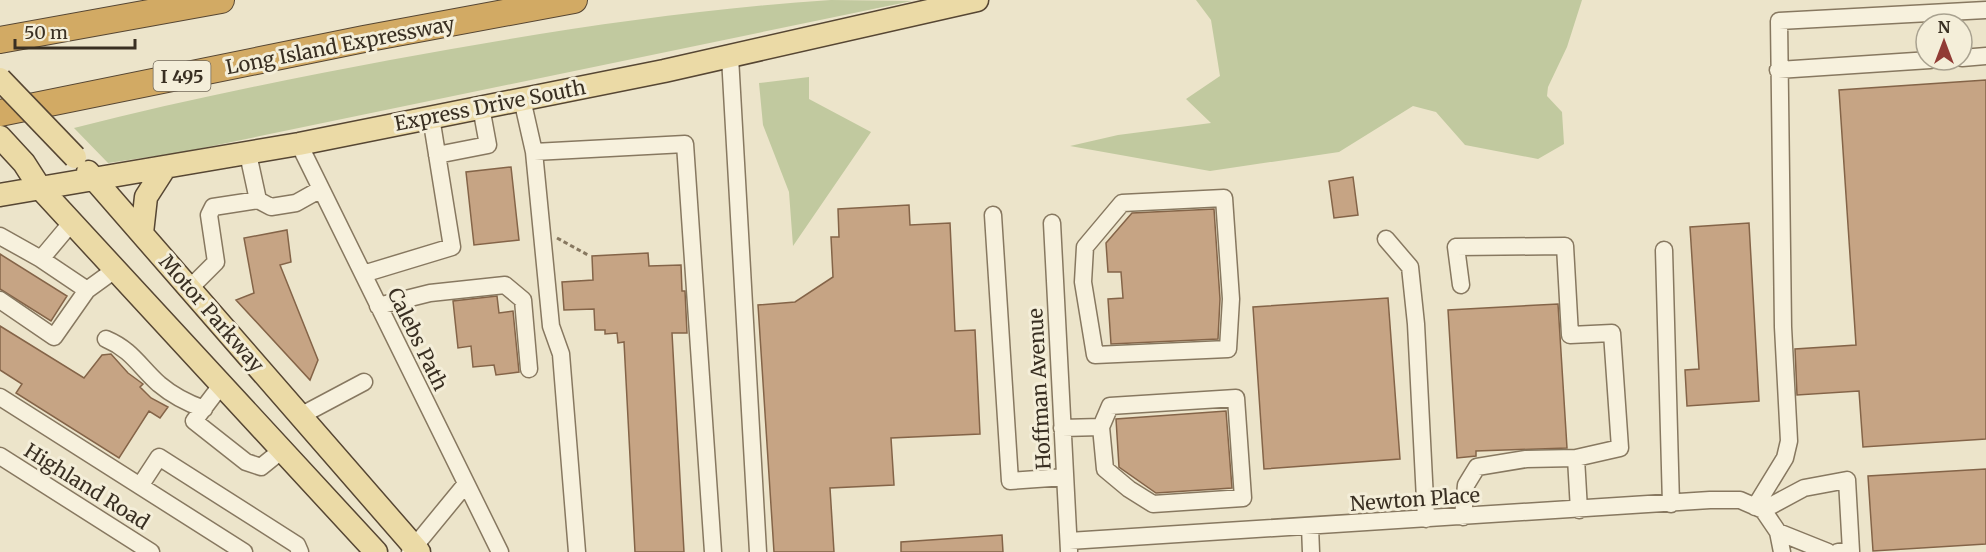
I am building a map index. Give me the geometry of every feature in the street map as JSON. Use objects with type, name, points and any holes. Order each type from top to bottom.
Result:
[{"type":"highway","points":[[0,40],[221,0]]},
{"type":"highway","name":"Long Island Expressway","points":[[0,113],[364,39],[574,0]]},
{"type":"main road","name":"Express Drive South","points":[[0,195],[164,169],[299,144],[730,57],[977,0]]},
{"type":"main road","name":"Motor Parkway","points":[[0,79],[75,157],[142,233],[414,550]]},
{"type":"main road","name":"Motor Parkway","points":[[0,137],[24,163],[40,188],[376,552]]},
{"type":"main road","points":[[142,233],[146,197],[164,169]]},
{"type":"street","points":[[1759,508],[1785,458],[1789,441],[1783,327],[1779,21],[1986,10]]},
{"type":"street","points":[[730,57],[758,552]]},
{"type":"street","points":[[1779,70],[1914,61]]},
{"type":"street","points":[[522,99],[534,152],[551,326],[561,354],[577,552]]},
{"type":"street","points":[[437,155],[488,145],[481,107]]},
{"type":"street","points":[[363,274],[452,247],[431,117]]},
{"type":"street","name":"Calebs Path","points":[[299,144],[500,552]]},
{"type":"street","points":[[534,152],[685,144],[713,552]]},
{"type":"street","points":[[248,154],[258,200]]},
{"type":"street","points":[[190,288],[216,262],[209,215],[213,207],[258,200],[271,207],[287,204],[321,189]]},
{"type":"street","points":[[1224,198],[1231,299],[1228,349],[1095,355],[1083,282],[1085,247],[1122,203],[1224,198]]},
{"type":"street","points":[[993,216],[1010,481],[1065,477]]},
{"type":"street","points":[[41,259],[72,222]]},
{"type":"street","name":"Hoffman Avenue","points":[[1052,223],[1069,547]]},
{"type":"street","points":[[0,236],[41,259],[87,290]]},
{"type":"street","points":[[1386,239],[1410,267],[1416,324],[1426,519]]},
{"type":"street","points":[[1461,285],[1456,247],[1565,246],[1569,335],[1612,333],[1620,448],[1576,458],[1526,459],[1477,466],[1466,485],[1463,517]]},
{"type":"street","points":[[1664,250],[1665,362],[1671,504]]},
{"type":"street","points":[[0,300],[54,336],[87,290],[116,270]]},
{"type":"street","points":[[1054,282],[1083,282]]},
{"type":"street","points":[[378,306],[430,293],[506,285],[523,300],[529,369]]},
{"type":"street","points":[[106,339],[122,346],[158,383],[184,402],[204,409]]},
{"type":"street","points":[[300,416],[364,382]]},
{"type":"street","points":[[222,384],[194,421],[246,462],[261,466],[282,450]]},
{"type":"street","points":[[0,397],[244,552]]},
{"type":"street","points":[[1236,398],[1243,498],[1153,504],[1129,489],[1105,469],[1101,427],[1110,406],[1236,398]]},
{"type":"street","points":[[1062,428],[1101,427]]},
{"type":"street","name":"Highland Road","points":[[0,456],[151,552]]},
{"type":"street","points":[[140,486],[159,457],[297,544],[300,552]]},
{"type":"street","points":[[1576,458],[1579,510]]},
{"type":"street","points":[[1759,508],[1804,488],[1847,480],[1851,551],[1838,552]]},
{"type":"street","points":[[414,550],[465,485]]},
{"type":"street","name":"Newton Place","points":[[1069,547],[1166,544],[1310,526],[1740,500],[1759,508]]},
{"type":"street","points":[[1759,508],[1778,532],[1782,552]]},
{"type":"street","points":[[1310,526],[1311,552]]},
{"type":"street","points":[[1778,532],[1828,552]]},
{"type":"green space","points":[[831,0],[912,1],[183,152],[108,163],[74,128],[271,83],[500,41],[664,16]]},
{"type":"green space","points":[[1196,0],[1582,0],[1567,47],[1548,87],[1547,96],[1562,112],[1564,144],[1538,159],[1465,145],[1436,112],[1413,106],[1339,152],[1210,171],[1070,146],[1118,135],[1211,123],[1186,99],[1220,76],[1211,20]]},
{"type":"green space","points":[[809,77],[809,99],[871,132],[793,246],[789,192],[763,125],[759,83]]},
{"type":"building","points":[[1986,80],[1986,439],[1863,447],[1859,391],[1797,395],[1795,349],[1856,345],[1839,90]]},
{"type":"building","points":[[511,167],[519,240],[474,245],[466,172]]},
{"type":"building","points":[[1353,177],[1358,215],[1334,218],[1329,181]]},
{"type":"building","points":[[909,205],[910,225],[950,223],[955,331],[975,330],[980,434],[891,438],[894,485],[830,488],[834,552],[774,552],[758,305],[795,302],[833,277],[831,237],[839,237],[838,209]]},
{"type":"building","points":[[1214,209],[1220,299],[1218,339],[1111,344],[1108,299],[1123,298],[1121,272],[1108,272],[1106,243],[1132,213]]},
{"type":"building","points":[[1749,223],[1759,401],[1687,406],[1685,370],[1699,369],[1690,227]]},
{"type":"building","points":[[287,230],[291,262],[280,265],[318,360],[310,380],[236,300],[254,293],[244,238]]},
{"type":"building","points":[[648,253],[649,266],[681,265],[682,291],[685,291],[687,333],[672,333],[684,552],[635,552],[624,342],[618,343],[617,333],[605,334],[605,330],[595,330],[594,309],[564,310],[562,282],[593,280],[592,256]]},
{"type":"building","points":[[0,254],[67,296],[51,321],[0,289]]},
{"type":"building","points":[[497,296],[499,313],[513,311],[519,372],[496,375],[494,365],[473,367],[471,346],[458,348],[453,301]]},
{"type":"building","points":[[1388,298],[1400,459],[1264,469],[1253,307]]},
{"type":"building","points":[[1558,304],[1567,448],[1476,451],[1476,456],[1457,458],[1448,310]]},
{"type":"building","points":[[0,326],[84,378],[102,355],[111,354],[128,373],[143,384],[140,387],[151,398],[168,407],[160,418],[149,411],[119,458],[16,393],[22,384],[0,370]]},
{"type":"building","points":[[1226,411],[1232,488],[1156,493],[1119,467],[1116,419]]},
{"type":"building","points":[[1986,469],[1986,544],[1873,551],[1868,476]]},
{"type":"building","points":[[1002,535],[1003,552],[901,552],[901,542]]}]
